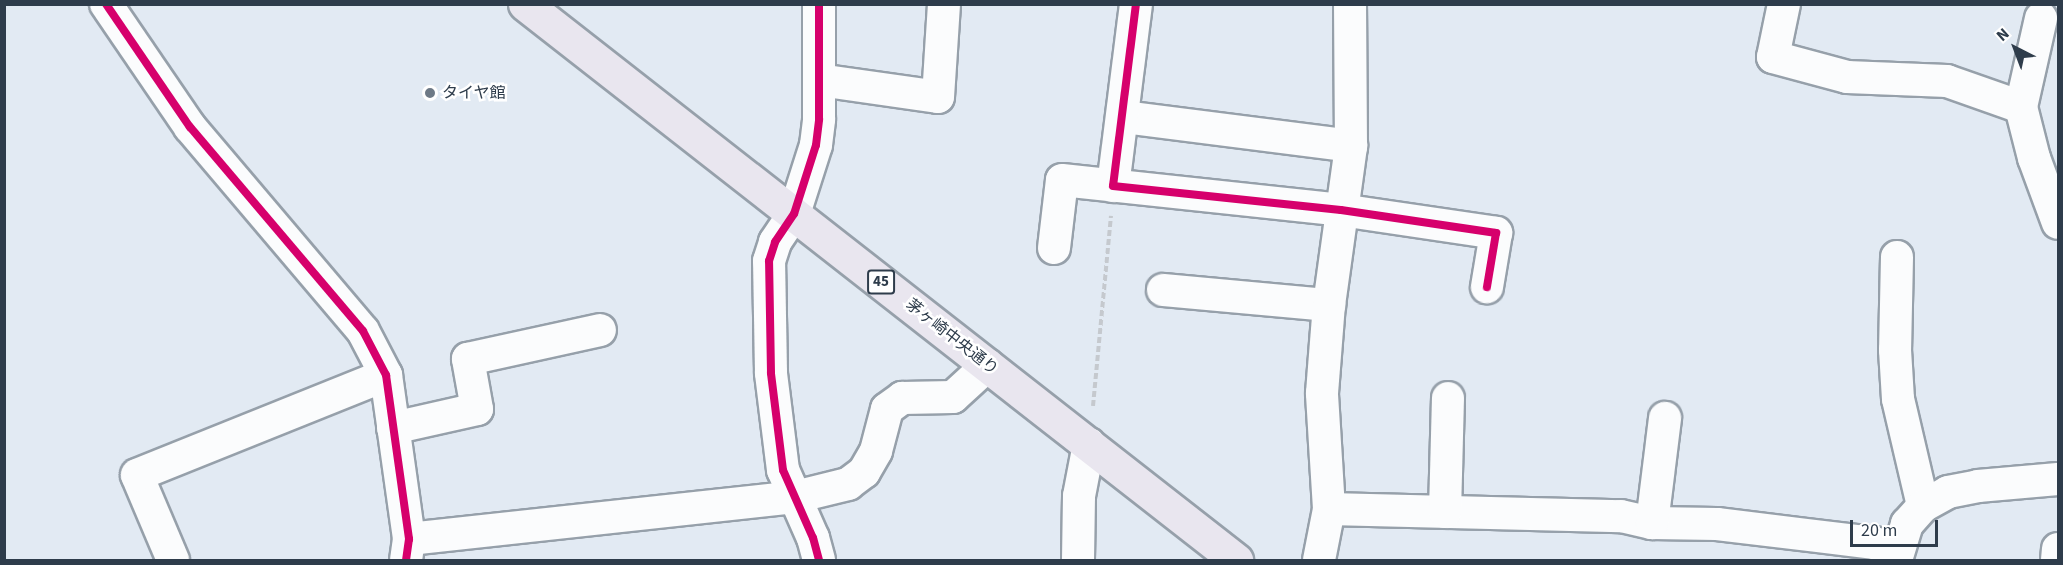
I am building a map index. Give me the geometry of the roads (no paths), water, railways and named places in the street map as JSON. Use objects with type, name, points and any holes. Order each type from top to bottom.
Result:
[{"type":"main road","name":"茅ヶ崎中央通り","points":[[525,4],[1236,561]]},
{"type":"street","points":[[106,4],[189,127],[363,331],[386,375],[407,550],[795,497],[848,484],[864,472],[876,451],[887,408],[902,398],[952,397],[988,365]]},
{"type":"street","points":[[819,4],[819,119],[816,145],[794,214],[775,242],[769,261],[771,373],[783,470],[813,538],[819,561]]},
{"type":"street","points":[[819,80],[938,97],[944,4]]},
{"type":"street","points":[[1113,186],[1136,4]]},
{"type":"street","points":[[1319,561],[1329,509],[1322,393],[1329,305],[1351,146],[1350,4]]},
{"type":"street","points":[[1784,4],[1773,57],[1848,77],[1947,81],[2021,107]]},
{"type":"street","points":[[2037,18],[2021,107],[2034,158],[2058,223]]},
{"type":"street","points":[[1123,117],[1351,146]]},
{"type":"street","points":[[1054,248],[1062,180],[1341,210],[1496,233],[1487,287]]},
{"type":"street","points":[[1897,257],[1895,350],[1898,399],[1923,506]]},
{"type":"street","points":[[1163,290],[1329,305]]},
{"type":"street","points":[[393,428],[477,409],[468,360],[600,330]]},
{"type":"street","points":[[173,561],[137,475],[386,375]]},
{"type":"street","points":[[1445,512],[1448,398]]},
{"type":"street","points":[[1652,523],[1665,418]]},
{"type":"street","points":[[1078,561],[1079,496],[1089,444]]},
{"type":"street","points":[[1329,509],[1621,516],[1652,523],[1717,524],[1875,543],[1896,557],[1907,524],[1923,506],[1948,492],[1978,486],[2058,480]]},
{"type":"street","points":[[2057,561],[2058,549]]},
{"type":"place","name":"タイヤ館","points":[[430,93]]}]
